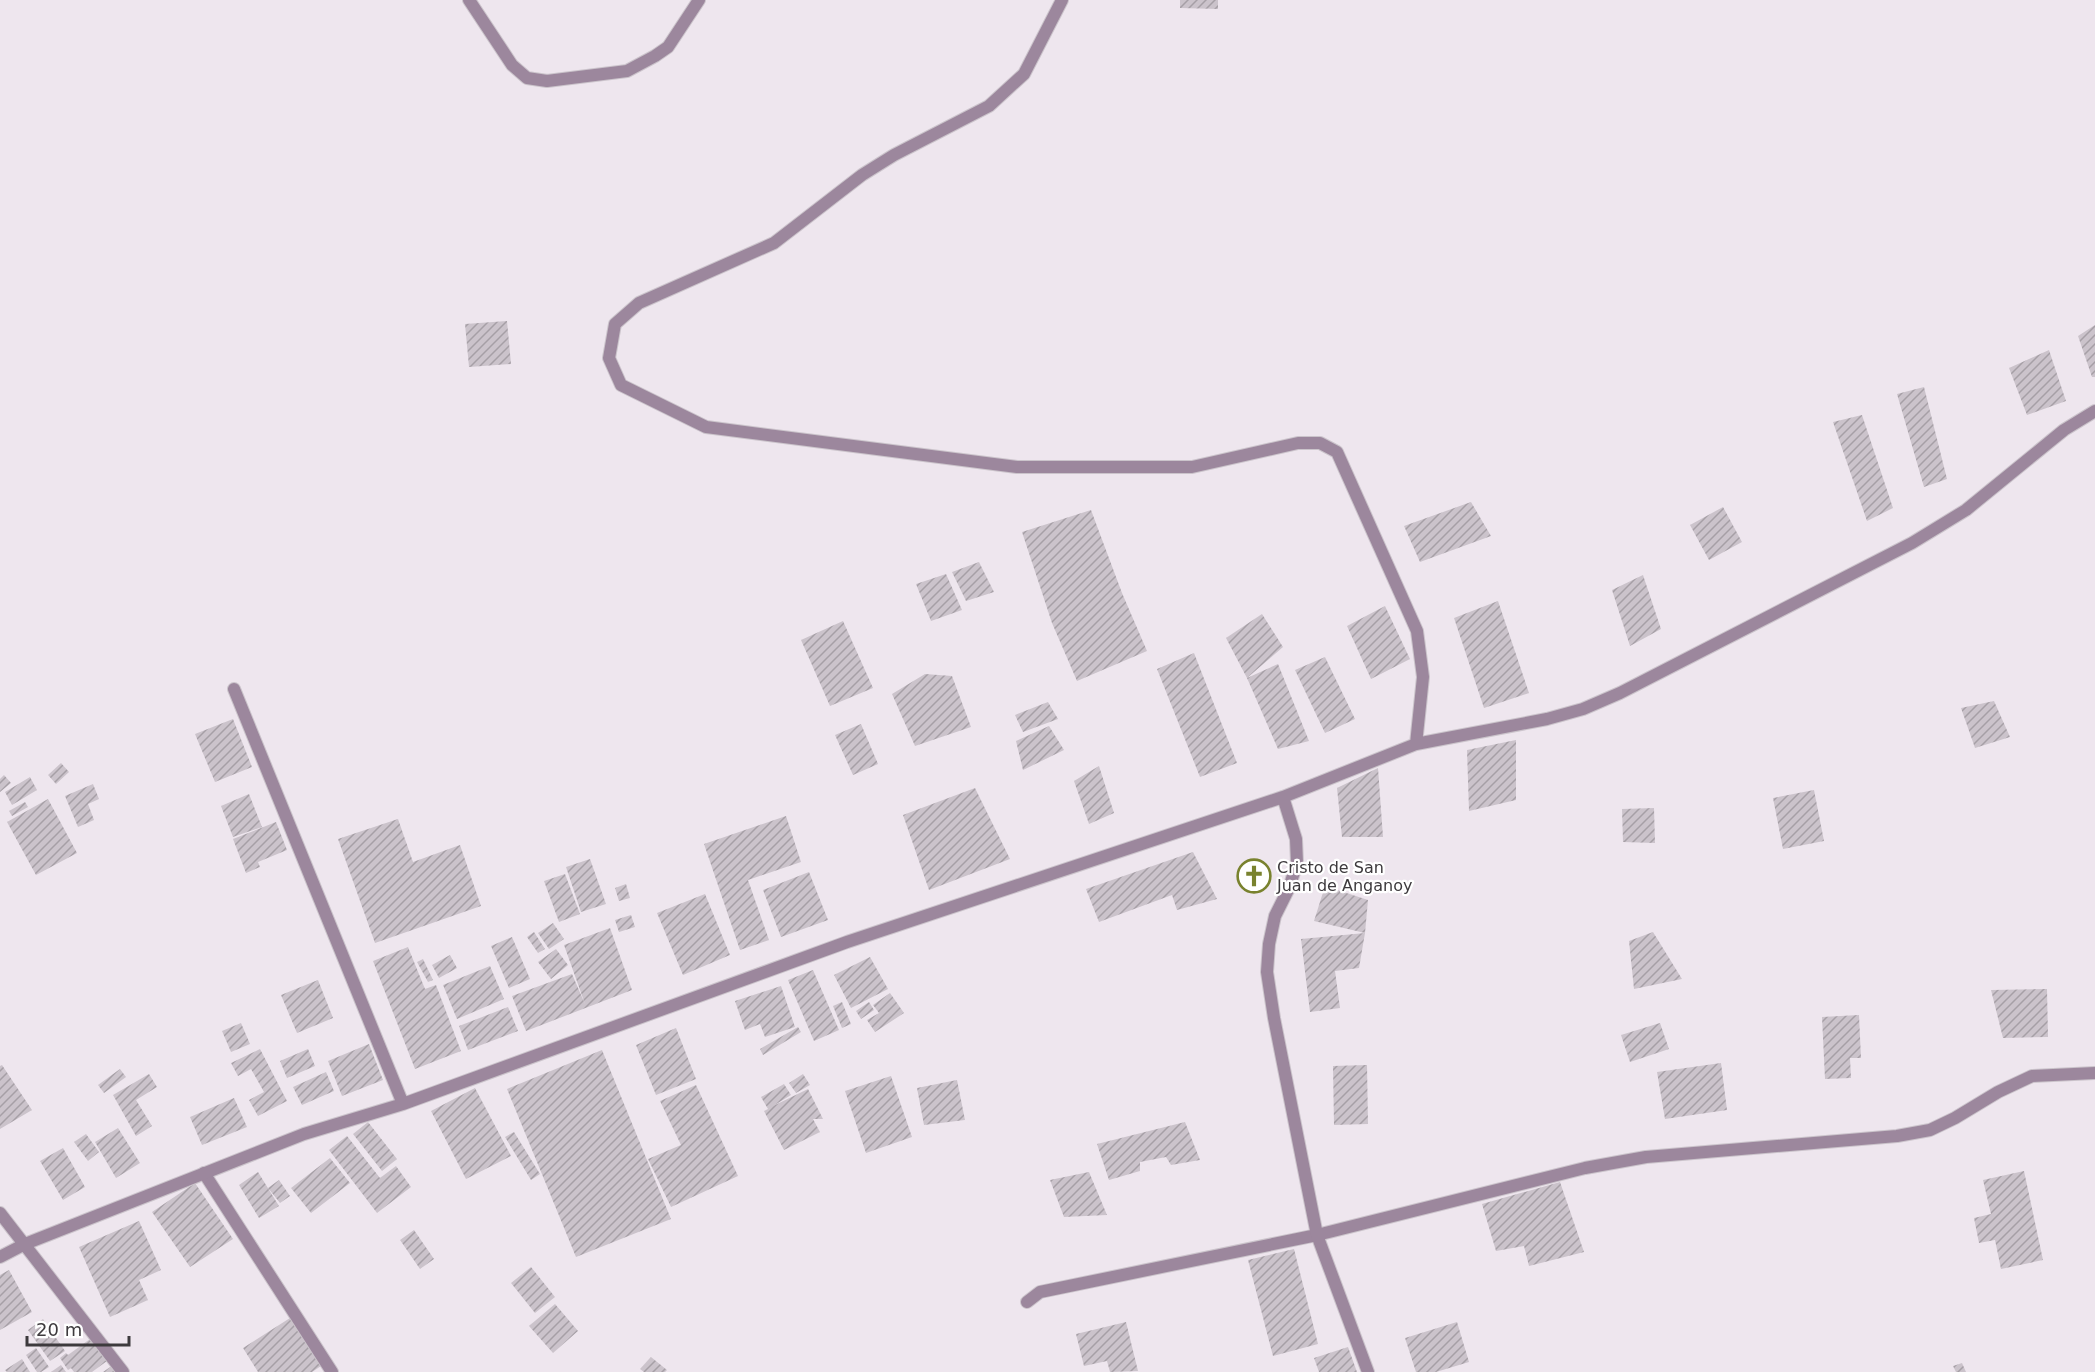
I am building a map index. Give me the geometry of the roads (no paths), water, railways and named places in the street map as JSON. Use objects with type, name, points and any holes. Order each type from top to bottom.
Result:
[{"type":"street","points":[[469,0],[512,65],[527,78],[547,81],[627,71],[668,47],[699,0]]},
{"type":"street","points":[[1062,0],[1024,74],[988,106],[894,155],[862,175],[774,243],[639,303],[615,324],[609,358],[621,385],[706,427],[1017,467],[1192,467],[1298,443],[1320,443],[1337,452],[1417,631],[1423,677],[1416,744]]},
{"type":"street","points":[[0,1257],[25,1244],[304,1134],[403,1104],[847,942],[1283,797],[1416,744],[1546,719],[1583,709],[1620,693],[1912,543],[1966,510],[2064,430],[2095,411]]},
{"type":"street","points":[[234,689],[403,1104]]},
{"type":"street","points":[[1283,797],[1296,838],[1297,863],[1289,888],[1275,916],[1269,944],[1267,972],[1317,1235],[1368,1372]]},
{"type":"street","points":[[1027,1302],[1040,1292],[1317,1235],[1585,1168],[1646,1157],[1898,1136],[1930,1130],[2032,1076],[2095,1073]]},
{"type":"street","points":[[204,1173],[332,1372]]},
{"type":"street","points":[[0,1213],[123,1372]]},
{"type":"place","name":"Cristo de San Juan de Anganoy","points":[[1254,876]]}]
